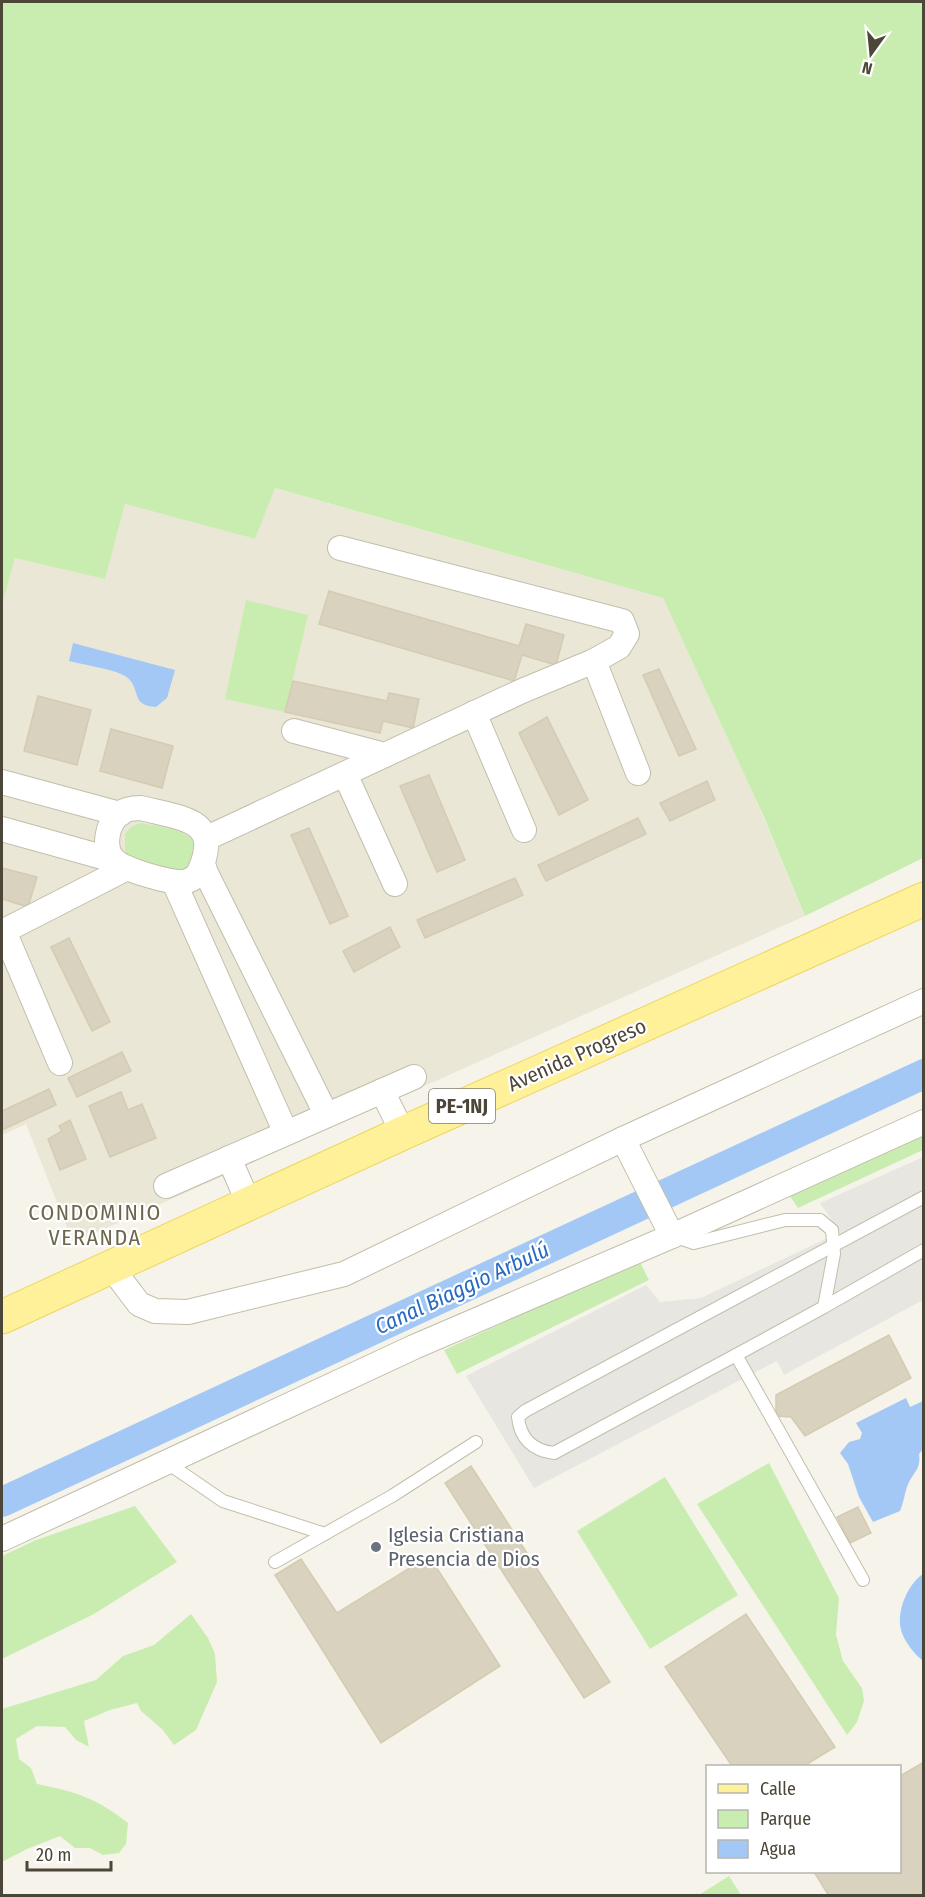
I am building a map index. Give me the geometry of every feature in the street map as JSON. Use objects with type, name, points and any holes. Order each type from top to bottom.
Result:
[{"type":"main road","name":"Avenida Progreso","points":[[2,1317],[403,1133],[924,899]]},
{"type":"street","points":[[207,838],[474,713],[594,661],[619,647],[627,634],[622,621],[340,548]]},
{"type":"street","points":[[594,661],[638,773]]},
{"type":"street","points":[[474,713],[524,830]]},
{"type":"street","points":[[294,731],[385,755]]},
{"type":"street","points":[[345,774],[395,884]]},
{"type":"street","points":[[2,782],[120,814]]},
{"type":"street","points":[[2,829],[174,882],[187,882],[197,876],[208,851],[207,838],[187,819],[141,808],[130,809],[120,814],[111,824],[108,833],[108,848],[120,864]]},
{"type":"street","points":[[60,1064],[3,931],[120,864]]},
{"type":"street","points":[[203,864],[326,1114]]},
{"type":"street","points":[[174,882],[286,1133]]},
{"type":"street","points":[[111,1267],[139,1304],[155,1311],[188,1312],[344,1274],[623,1139],[924,1001]]},
{"type":"street","points":[[166,1186],[414,1077]]},
{"type":"street","points":[[382,1091],[403,1133]]},
{"type":"street","points":[[2,1539],[414,1347],[672,1236],[924,1122]]},
{"type":"street","points":[[623,1139],[672,1236]]},
{"type":"street","points":[[229,1158],[249,1204]]},
{"type":"lane","points":[[924,1197],[525,1411],[518,1418],[519,1429],[526,1440],[541,1452],[554,1453],[824,1307],[924,1250]]},
{"type":"lane","points":[[672,1236],[694,1243],[786,1220],[820,1220],[832,1230],[834,1254],[824,1307]]},
{"type":"lane","points":[[735,1355],[863,1580]]},
{"type":"lane","points":[[275,1562],[392,1496],[476,1442]]},
{"type":"lane","points":[[166,1462],[223,1501],[325,1534]]},
{"type":"shaded area","points":[[274,488],[663,598],[756,800],[805,916],[73,1243],[26,1124],[2,1135],[2,606],[15,558],[105,578],[125,504],[255,539]]},
{"type":"shaded area","points":[[923,1157],[923,1300],[784,1375],[777,1361],[534,1488],[466,1376],[646,1285],[660,1302],[701,1298],[840,1232],[820,1203]]},
{"type":"green space","points":[[2,2],[923,2],[923,858],[805,916],[763,815],[663,598],[275,488],[255,539],[125,504],[105,579],[15,558],[2,606]]},
{"type":"green space","points":[[246,600],[308,615],[285,712],[225,699]]},
{"type":"green space","points":[[140,823],[174,830],[189,837],[195,843],[199,850],[186,871],[129,858],[125,851],[125,834],[131,827]]},
{"type":"green space","points":[[923,1130],[923,1150],[798,1208],[787,1192]]},
{"type":"green space","points":[[639,1260],[649,1280],[457,1374],[444,1350]]},
{"type":"green space","points":[[769,1463],[839,1598],[836,1635],[843,1661],[862,1688],[864,1701],[857,1722],[847,1735],[697,1504]]},
{"type":"green space","points":[[665,1477],[738,1595],[650,1649],[577,1531]]},
{"type":"green space","points":[[135,1506],[177,1562],[94,1614],[2,1659],[2,1556],[36,1540]]},
{"type":"green space","points":[[191,1614],[208,1638],[215,1654],[217,1682],[196,1730],[174,1745],[162,1729],[141,1711],[137,1703],[110,1710],[84,1721],[89,1747],[76,1740],[65,1727],[37,1726],[16,1739],[19,1759],[31,1768],[37,1784],[85,1797],[117,1814],[128,1823],[126,1844],[119,1853],[103,1855],[90,1848],[75,1848],[60,1836],[2,1862],[2,1709],[96,1680],[123,1656],[154,1645]]},
{"type":"green space","points":[[729,1876],[741,1895],[699,1895]]},
{"type":"water","points":[[73,643],[175,670],[167,698],[156,707],[148,706],[142,703],[130,680],[125,676],[106,669],[69,661]]},
{"type":"water","points":[[906,1398],[910,1407],[923,1401],[923,1449],[919,1454],[918,1466],[908,1485],[900,1511],[873,1522],[859,1497],[848,1464],[840,1453],[849,1442],[860,1439],[862,1433],[856,1423]]},
{"type":"water","points":[[923,1574],[923,1661],[902,1634],[900,1615],[908,1591]]},
{"type":"building","points":[[329,591],[519,646],[526,624],[564,635],[556,665],[522,655],[514,681],[319,624]]},
{"type":"building","points":[[659,669],[696,749],[679,756],[643,675]]},
{"type":"building","points":[[293,681],[387,701],[389,693],[419,699],[413,728],[383,721],[380,733],[285,712]]},
{"type":"building","points":[[38,696],[91,710],[77,765],[24,751]]},
{"type":"building","points":[[547,717],[588,800],[559,815],[519,733]]},
{"type":"building","points":[[111,729],[173,746],[162,788],[100,771]]},
{"type":"building","points":[[429,775],[465,860],[437,872],[400,786]]},
{"type":"building","points":[[707,781],[715,800],[670,821],[660,803]]},
{"type":"building","points":[[638,818],[646,834],[546,881],[538,865]]},
{"type":"building","points":[[309,828],[348,916],[330,924],[291,835]]},
{"type":"building","points":[[2,868],[37,877],[28,907],[2,899]]},
{"type":"building","points":[[515,878],[523,895],[425,938],[417,920]]},
{"type":"building","points":[[390,927],[400,947],[354,972],[343,951]]},
{"type":"building","points":[[69,938],[110,1022],[92,1031],[51,947]]},
{"type":"building","points":[[122,1052],[131,1071],[77,1097],[68,1078]]},
{"type":"building","points":[[49,1089],[56,1105],[2,1130],[2,1111]]},
{"type":"building","points":[[121,1092],[128,1110],[142,1104],[156,1138],[110,1157],[89,1106]]},
{"type":"building","points":[[70,1120],[86,1159],[60,1170],[48,1139],[62,1131],[59,1126]]},
{"type":"building","points":[[889,1335],[911,1378],[805,1436],[791,1417],[776,1416],[776,1395]]},
{"type":"building","points":[[471,1466],[610,1682],[584,1698],[445,1483]]},
{"type":"building","points":[[858,1507],[871,1533],[850,1543],[837,1517]]},
{"type":"building","points":[[429,1556],[500,1666],[381,1743],[275,1575],[301,1559],[337,1613]]},
{"type":"building","points":[[746,1614],[835,1747],[806,1765],[731,1765],[665,1667]]},
{"type":"building","points":[[924,1762],[924,1896],[829,1896],[815,1873],[901,1873],[901,1775]]},
{"type":"waterway","name":"Canal Biaggio Arbulú","points":[[2,1502],[924,1074]]},
{"type":"place","name":"Iglesia Cristiana Presencia de Dios","points":[[376,1547]]},
{"type":"district","name":"CONDOMINIO VERANDA","points":[[95,1224]]}]
